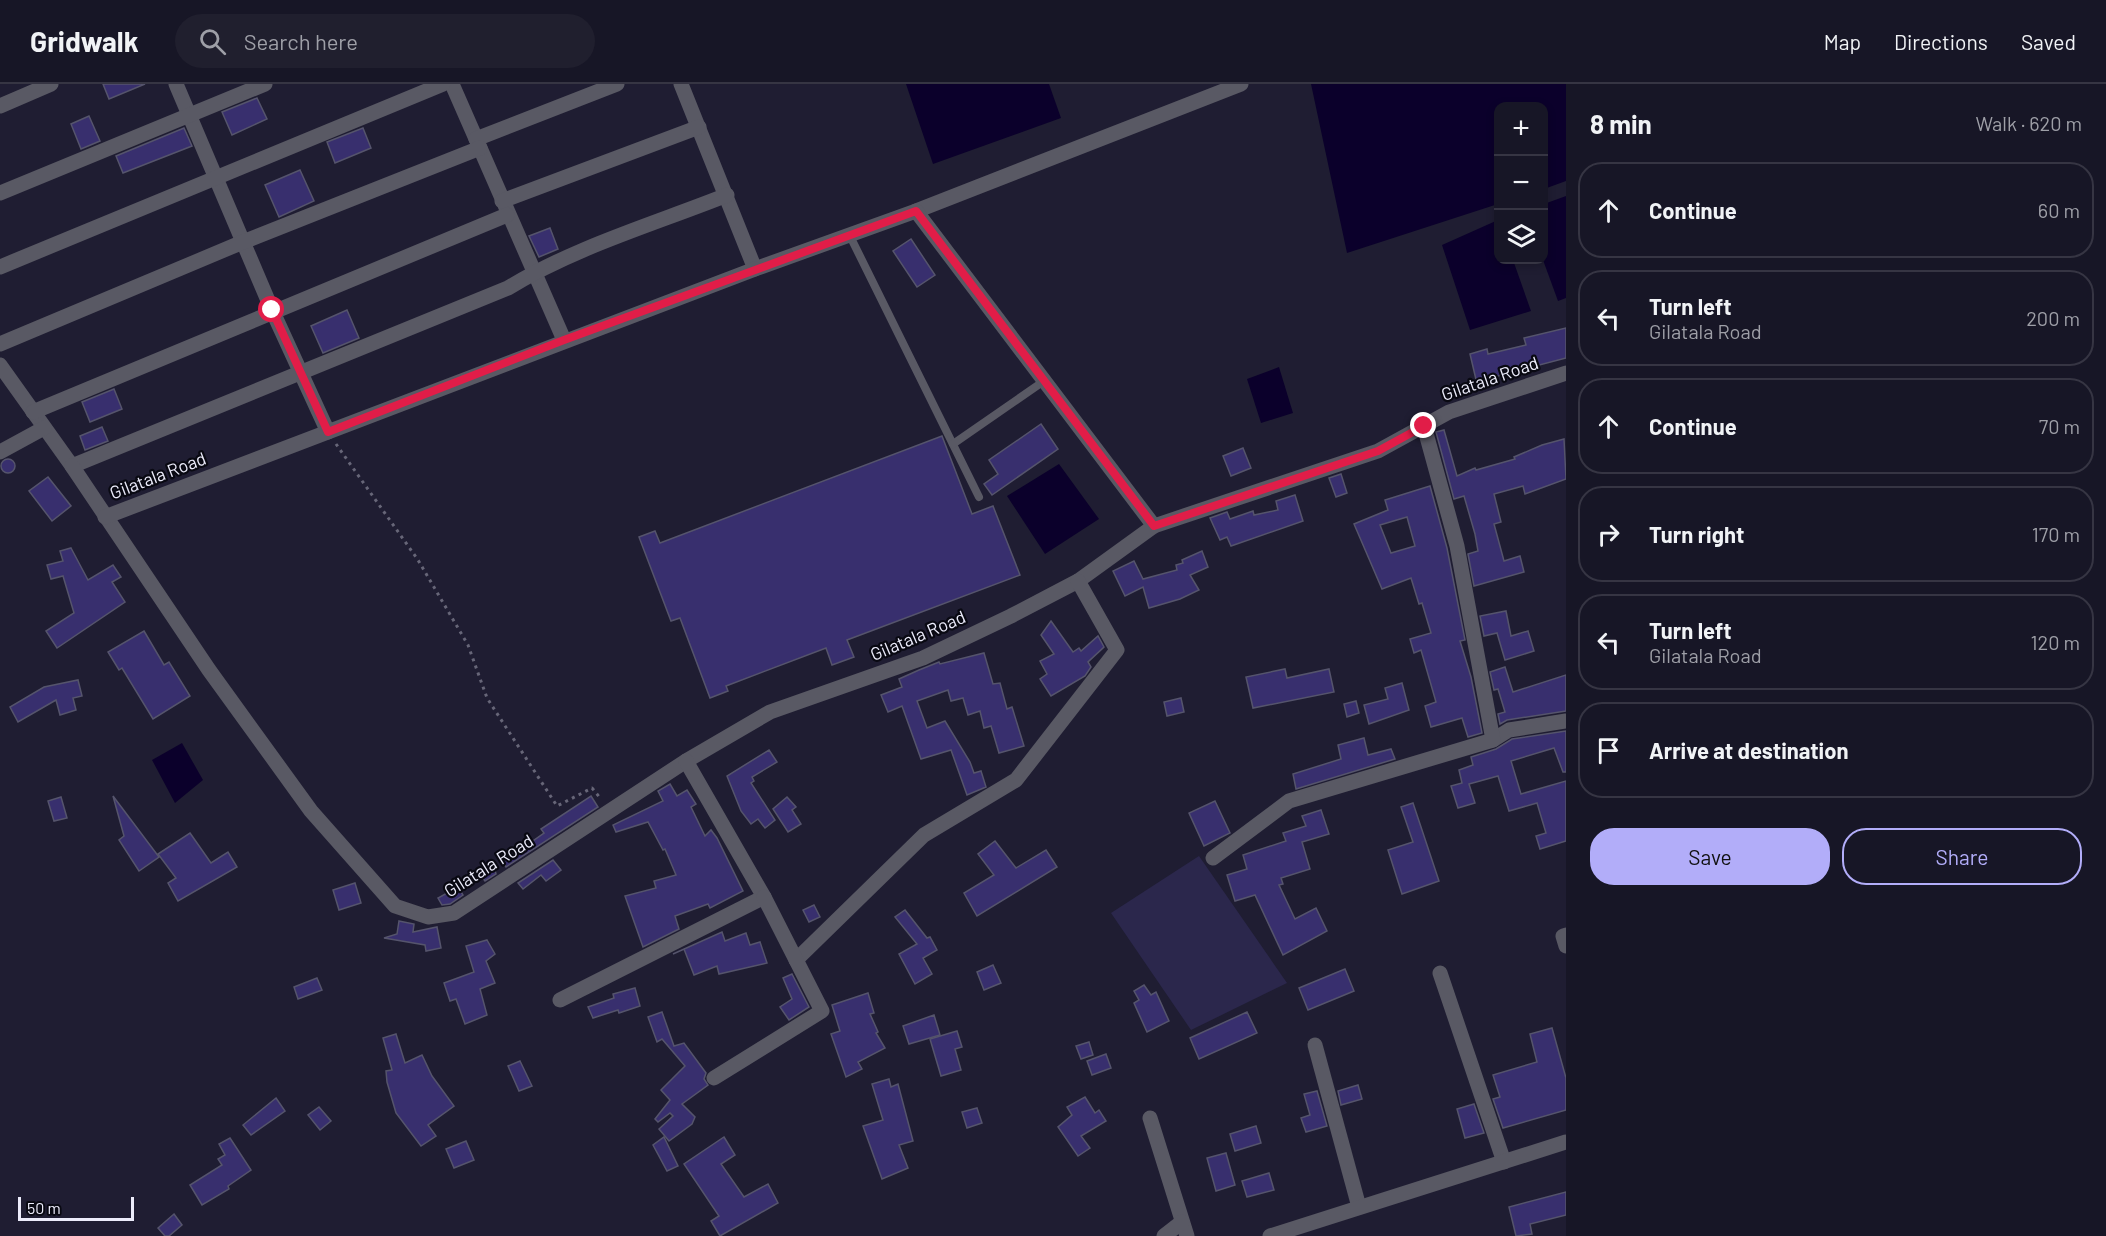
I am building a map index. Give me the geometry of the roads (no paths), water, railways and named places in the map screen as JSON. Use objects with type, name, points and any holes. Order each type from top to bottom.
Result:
[{"type":"street","points":[[0,106],[51,84]]},
{"type":"street","points":[[176,84],[272,310],[328,432]]},
{"type":"street","points":[[0,194],[265,84]]},
{"type":"street","points":[[0,267],[216,180],[443,84]]},
{"type":"street","points":[[452,84],[564,340]]},
{"type":"street","points":[[0,344],[617,84]]},
{"type":"street","points":[[681,84],[756,269]]},
{"type":"street","name":"Gilatala Road","points":[[1241,84],[916,211],[564,340],[105,517],[209,670],[311,811],[395,906],[428,917],[454,913],[612,812],[686,761],[770,712],[923,658],[1078,580],[1154,526],[1378,451],[1449,412],[1566,373]]},
{"type":"street","points":[[33,412],[505,208],[699,127]]},
{"type":"street","points":[[72,466],[301,375],[508,288],[534,273],[727,195]]},
{"type":"street","points":[[916,211],[1154,526]]},
{"type":"street","points":[[0,365],[72,466],[105,517]]},
{"type":"street","points":[[1424,426],[1457,546],[1493,740]]},
{"type":"street","points":[[0,452],[44,428]]},
{"type":"street","points":[[796,960],[924,835],[1016,780],[1117,650],[1078,580]]},
{"type":"street","points":[[1214,858],[1289,801],[1493,740],[1509,730],[1566,721]]},
{"type":"street","points":[[686,761],[764,897],[822,1011],[714,1077]]},
{"type":"street","points":[[560,1000],[764,897]]},
{"type":"street","points":[[1566,935],[1563,936],[1566,946]]},
{"type":"street","points":[[1440,973],[1504,1161]]},
{"type":"street","points":[[1315,1045],[1359,1207]]},
{"type":"street","points":[[1150,1118],[1184,1229],[1164,1236]]},
{"type":"street","points":[[1270,1236],[1566,1142]]},
{"type":"lane","points":[[850,236],[979,497]]},
{"type":"lane","points":[[953,444],[1044,381]]}]
